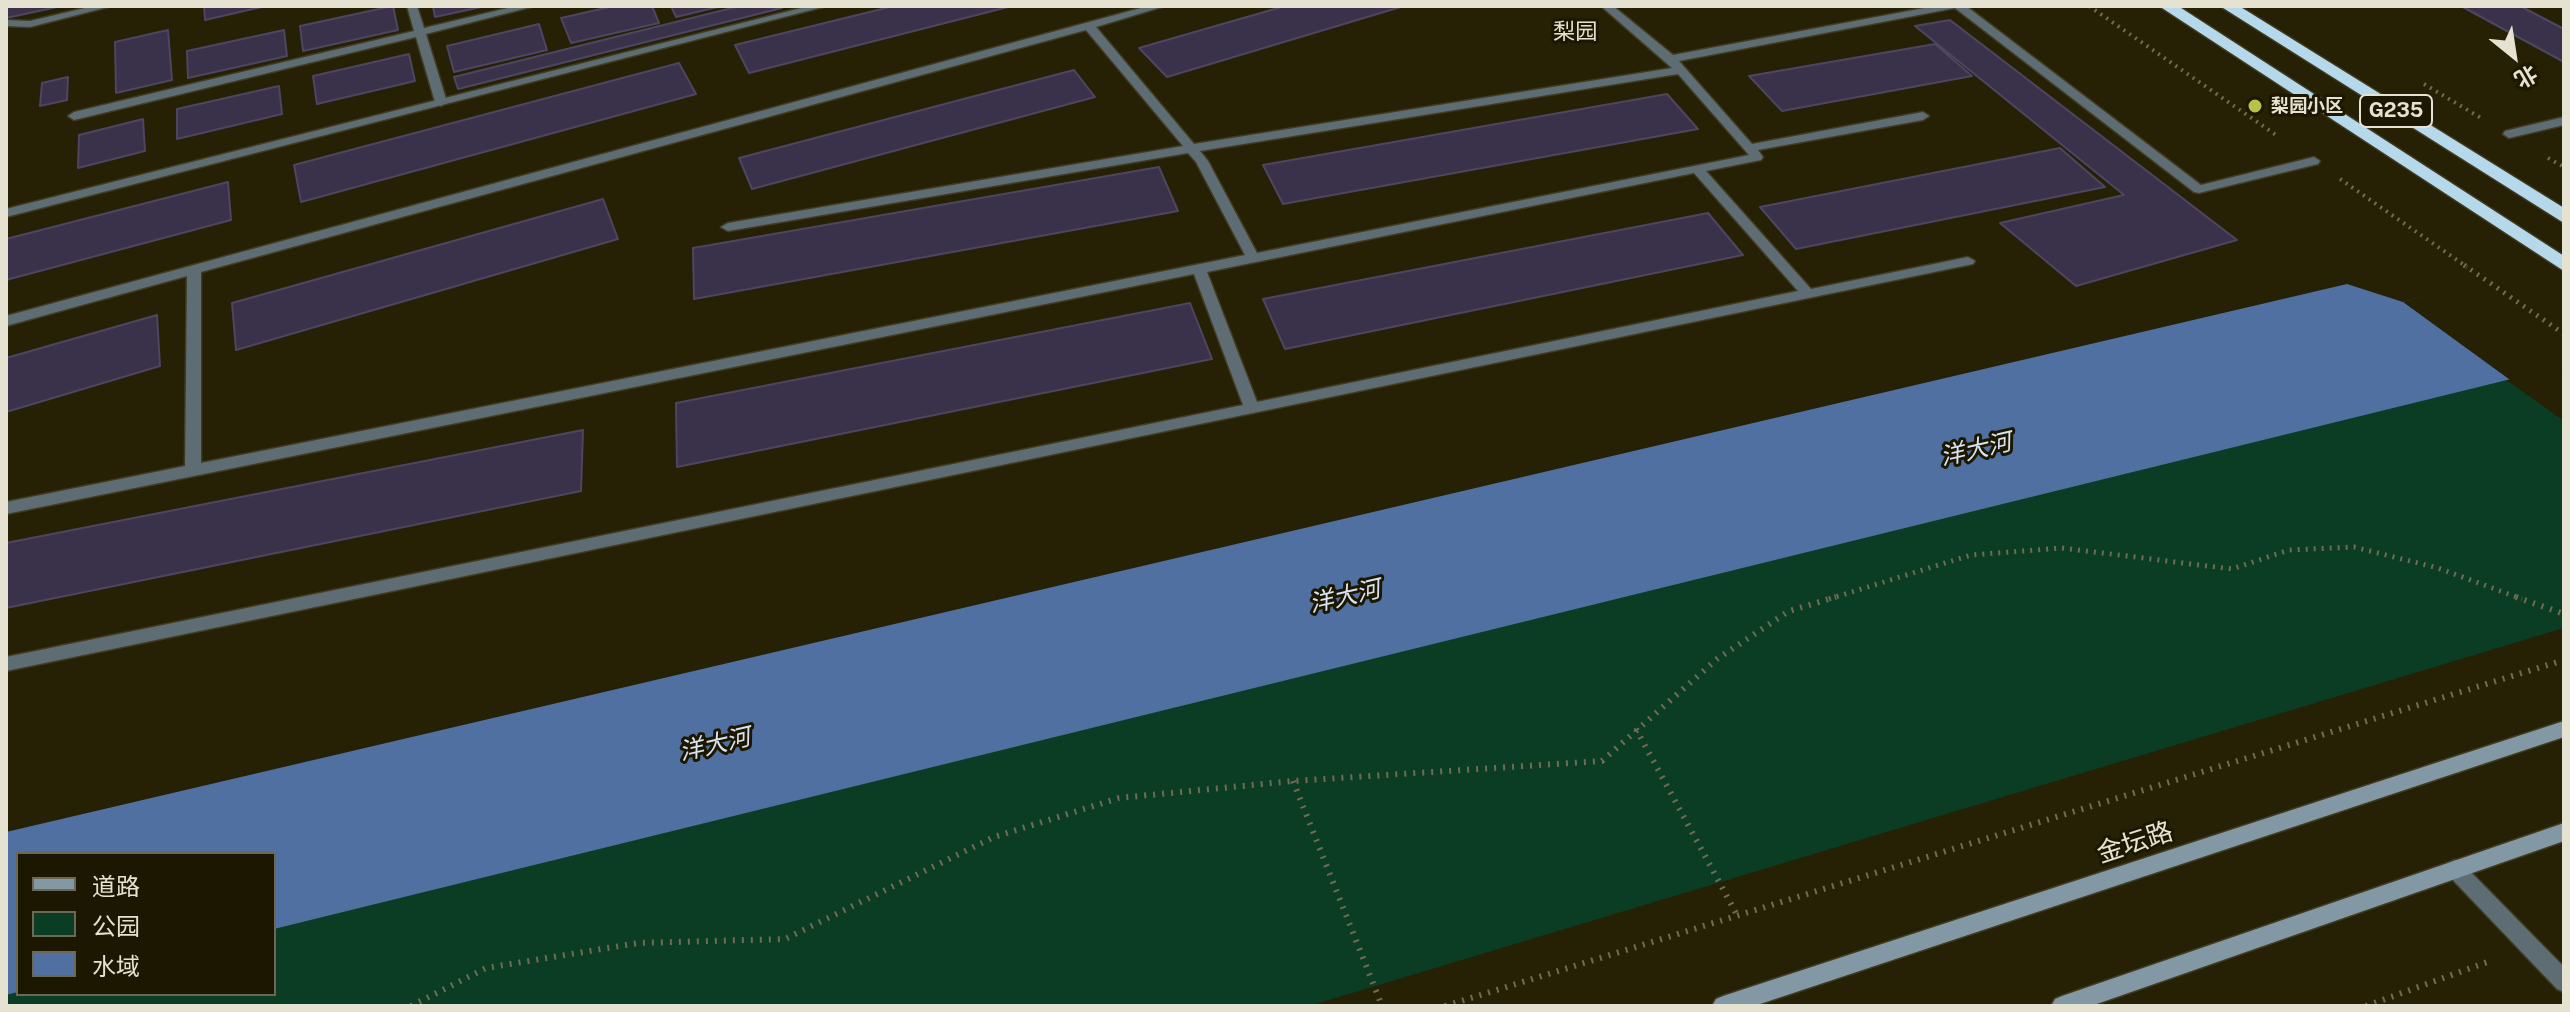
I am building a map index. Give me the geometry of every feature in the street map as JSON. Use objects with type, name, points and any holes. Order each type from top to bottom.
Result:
[{"type":"highway","name":"G235","points":[[2167,6],[2564,265]]},
{"type":"highway","name":"G235","points":[[2228,6],[2564,217]]},
{"type":"street","points":[[6,23],[30,24],[107,6]]},
{"type":"street","points":[[412,6],[441,102]]},
{"type":"street","points":[[74,116],[530,6]]},
{"type":"street","points":[[6,213],[803,8],[822,6]]},
{"type":"street","points":[[6,321],[1160,6]]},
{"type":"street","points":[[6,508],[1757,157],[1676,64],[1606,6]]},
{"type":"street","points":[[728,227],[1676,64],[1952,6]]},
{"type":"street","points":[[1959,6],[2199,189],[2314,161]]},
{"type":"street","points":[[1089,26],[1191,149],[1253,258]]},
{"type":"street","points":[[1748,148],[1923,116]]},
{"type":"street","points":[[2509,134],[2564,121]]},
{"type":"street","points":[[1697,169],[1807,293]]},
{"type":"street","points":[[6,664],[1968,261]]},
{"type":"street","points":[[193,470],[194,269]]},
{"type":"street","points":[[1199,269],[1252,408]]},
{"type":"street","name":"金坛路","points":[[1723,1006],[2564,729]]},
{"type":"street","points":[[2062,1006],[2564,832]]},
{"type":"street","points":[[2455,869],[2564,982]]},
{"type":"path","points":[[2415,78],[2564,167]]},
{"type":"path","points":[[411,1006],[486,968],[638,943],[785,939],[994,837],[1119,798],[1293,781],[1602,761],[1717,659],[1789,611],[1971,555],[2062,548],[2232,569],[2289,550],[2354,547],[2438,568],[2564,614]]},
{"type":"path","points":[[1445,1006],[2564,660]]},
{"type":"path","points":[[1636,729],[1737,915]]},
{"type":"path","points":[[1293,781],[1382,1006]]},
{"type":"path","points":[[2366,1006],[2530,947]]},
{"type":"path","points":[[428,1006],[429,997]]},
{"type":"green space","points":[[2505,379],[2564,421],[2564,628],[1309,1006],[6,1006],[6,995],[16,992],[16,996],[276,996],[276,929]]},
{"type":"water","name":"洋大河","points":[[2564,258],[2564,366],[276,929],[276,852],[16,852],[16,992],[6,995],[6,832],[2347,284],[2403,302]]},
{"type":"pier","points":[[2564,255],[2564,370],[2513,382],[2403,302]]},
{"type":"building","points":[[6,6],[62,6],[6,18]]},
{"type":"building","points":[[204,6],[266,6],[205,20]]},
{"type":"building","points":[[393,6],[398,30],[303,51],[300,26]]},
{"type":"building","points":[[433,6],[486,6],[435,17]]},
{"type":"building","points":[[614,6],[652,6],[659,23],[571,43],[561,18]]},
{"type":"building","points":[[671,6],[722,6],[676,17]]},
{"type":"building","points":[[740,6],[782,8],[458,89],[454,77]]},
{"type":"building","points":[[894,6],[1012,6],[749,73],[735,45]]},
{"type":"building","points":[[1285,6],[1404,6],[1167,77],[1139,48]]},
{"type":"building","points":[[2461,6],[2520,6],[2564,29],[2564,62]]},
{"type":"building","points":[[1950,20],[2237,240],[2076,286],[2000,223],[2124,195],[1915,26]]},
{"type":"building","points":[[539,24],[547,50],[454,72],[447,46]]},
{"type":"building","points":[[168,30],[172,80],[116,93],[115,42]]},
{"type":"building","points":[[284,30],[287,56],[188,78],[187,51]]},
{"type":"building","points":[[1935,44],[1972,76],[1782,111],[1749,76]]},
{"type":"building","points":[[409,54],[415,81],[317,104],[313,76]]},
{"type":"building","points":[[679,63],[696,94],[301,202],[294,165]]},
{"type":"building","points":[[1074,70],[1095,97],[752,189],[739,158]]},
{"type":"building","points":[[68,77],[67,100],[40,106],[42,83]]},
{"type":"building","points":[[279,86],[282,114],[177,139],[177,109]]},
{"type":"building","points":[[1667,94],[1698,129],[1283,204],[1263,165]]},
{"type":"building","points":[[143,119],[145,151],[78,168],[79,135]]},
{"type":"building","points":[[2060,148],[2105,187],[1796,249],[1760,207]]},
{"type":"building","points":[[1159,167],[1178,211],[694,299],[693,248]]},
{"type":"building","points":[[228,182],[231,220],[6,280],[6,239]]},
{"type":"building","points":[[603,199],[618,239],[236,350],[232,303]]},
{"type":"building","points":[[1708,213],[1743,255],[1285,349],[1263,299]]},
{"type":"building","points":[[1190,303],[1212,359],[677,467],[676,403]]},
{"type":"building","points":[[157,315],[160,366],[6,412],[6,358]]},
{"type":"building","points":[[583,430],[581,491],[6,608],[6,543]]},
{"type":"place","name":"梨园小区","points":[[2255,106]]},
{"type":"district","name":"梨园","points":[[1575,32]]}]
